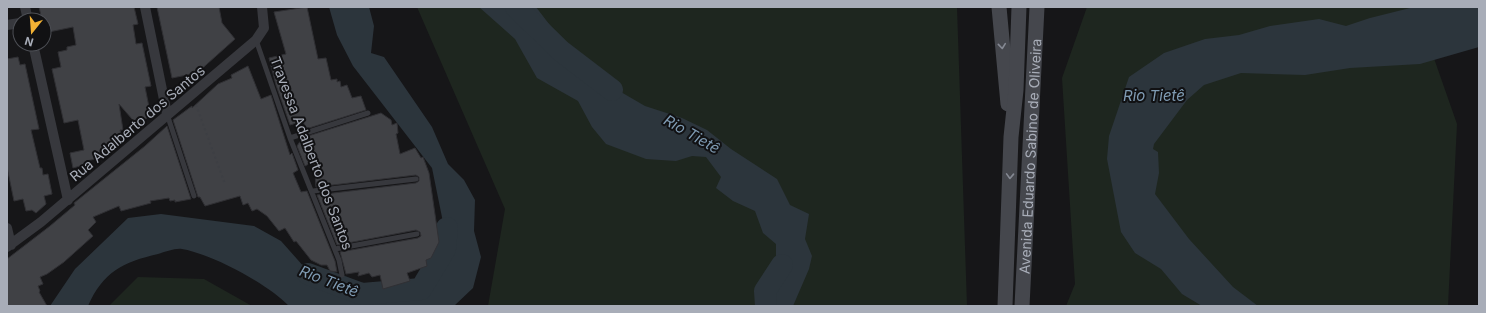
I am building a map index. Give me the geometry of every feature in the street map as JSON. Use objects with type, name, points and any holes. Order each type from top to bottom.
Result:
[{"type":"main road","points":[[998,7],[1011,137]]},
{"type":"main road","points":[[1011,137],[1016,90],[1019,7]]},
{"type":"main road","name":"Avenida Eduardo Sabino de Oliveira","points":[[1022,306],[1037,7]]},
{"type":"main road","name":"Avenida Eduardo Sabino de Oliveira","points":[[1005,306],[1011,137]]},
{"type":"street","points":[[145,7],[167,114]]},
{"type":"street","name":"Rua Adalberto dos Santos","points":[[9,246],[68,200],[167,114],[256,40],[264,28],[262,7]]},
{"type":"street","points":[[35,52],[68,200]]},
{"type":"street","points":[[7,228],[9,246]]},
{"type":"lane","name":"Travessa Adalberto dos Santos","points":[[256,40],[290,138],[313,191],[318,208],[335,249],[342,275]]},
{"type":"lane","points":[[290,138],[368,113]]},
{"type":"lane","points":[[167,114],[194,196]]},
{"type":"lane","points":[[313,191],[416,179]]},
{"type":"lane","points":[[335,249],[417,234]]},
{"type":"path","points":[[192,94],[225,184]]},
{"type":"shaded area","points":[[417,7],[957,7],[967,306],[488,306],[505,209]]},
{"type":"shaded area","points":[[1087,7],[1416,7],[1457,124],[1448,306],[1066,306],[1075,284],[1062,78]]},
{"type":"shaded area","points":[[138,277],[204,279],[252,306],[109,306]]},
{"type":"water","name":"Rio Tietê","points":[[329,7],[369,7],[374,26],[371,53],[384,57],[432,127],[448,164],[464,180],[475,200],[474,231],[481,257],[473,288],[454,306],[289,306],[280,297],[268,289],[224,263],[194,252],[179,249],[170,250],[134,261],[116,270],[100,285],[88,306],[50,306],[75,269],[128,218],[161,214],[254,226],[281,241],[305,268],[337,285],[359,294],[394,300],[417,294],[433,280],[441,256],[444,227],[432,168],[353,66],[337,35]]},
{"type":"water","name":"Rio Tietê","points":[[479,7],[536,7],[562,41],[577,70],[593,73],[614,88],[645,106],[682,118],[707,130],[731,149],[777,179],[790,205],[809,214],[805,239],[812,256],[809,269],[793,306],[765,306],[768,276],[776,261],[776,244],[763,233],[755,211],[733,201],[716,188],[721,177],[706,157],[692,156],[676,161],[646,159],[606,144],[592,127],[578,101],[537,78],[515,39]]},
{"type":"water","name":"Rio Tietê","points":[[1414,7],[1479,7],[1479,47],[1420,64],[1350,68],[1305,75],[1241,73],[1204,85],[1187,100],[1154,144],[1153,149],[1158,152],[1159,173],[1155,194],[1189,239],[1233,287],[1258,306],[1202,306],[1182,294],[1161,269],[1135,253],[1121,232],[1107,159],[1109,136],[1129,77],[1164,53],[1205,39],[1239,35],[1270,26],[1319,19],[1346,26],[1370,18]]},
{"type":"building","points":[[39,7],[134,7],[138,24],[133,25],[136,44],[142,43],[151,86],[145,87],[149,107],[159,105],[159,107],[138,126],[119,104],[123,130],[120,130],[122,140],[100,158],[86,161],[87,164],[73,168],[70,153],[84,150],[78,120],[64,123],[52,69],[61,67],[58,52],[67,50],[67,47],[76,45],[73,27],[52,31],[52,12],[40,12]]},
{"type":"building","points":[[157,7],[219,7],[222,23],[235,39],[197,73],[172,78]]},
{"type":"building","points":[[307,7],[318,59],[326,58],[331,80],[337,79],[337,82],[340,81],[341,87],[347,85],[352,98],[361,96],[366,110],[306,129],[303,121],[290,125],[276,85],[269,58],[286,54],[274,12]]},
{"type":"building","points":[[18,57],[20,65],[25,64],[39,129],[31,130],[40,168],[42,168],[43,175],[48,174],[52,194],[44,196],[46,204],[36,213],[32,210],[26,211],[23,199],[14,201],[7,167],[7,59]]},
{"type":"building","points":[[248,66],[261,99],[271,95],[290,155],[292,153],[298,170],[293,173],[301,192],[307,191],[335,261],[337,272],[330,271],[327,265],[321,265],[311,260],[296,241],[294,242],[285,228],[279,231],[267,216],[257,209],[252,211],[248,203],[243,205],[240,196],[205,206],[200,197],[198,197],[173,120],[192,106],[192,108],[218,84],[232,78],[231,75]]},
{"type":"building","points":[[381,113],[391,120],[392,125],[397,123],[398,133],[396,134],[400,154],[415,148],[421,158],[423,157],[429,173],[439,242],[431,258],[426,260],[427,266],[407,273],[410,281],[383,289],[380,275],[372,277],[369,273],[358,276],[359,272],[346,274],[340,252],[418,238],[421,236],[420,232],[416,230],[337,245],[317,195],[416,183],[419,181],[419,177],[416,175],[316,187],[314,161],[305,166],[297,146],[301,140],[309,138],[308,136]]},
{"type":"building","points":[[167,126],[191,199],[175,202],[175,200],[170,201],[169,198],[150,201],[151,203],[121,211],[119,206],[93,217],[96,222],[88,230],[93,236],[64,262],[40,277],[43,284],[38,286],[39,292],[47,306],[7,306],[7,259],[50,226],[75,205],[74,203],[145,146]]},
{"type":"waterway","name":"Rio Tietê","points":[[516,7],[561,51],[612,90]]},
{"type":"waterway","name":"Rio Tietê","points":[[308,274],[362,294],[421,289],[445,249],[447,228]]},
{"type":"waterway","name":"Rio Tietê","points":[[766,306],[765,291],[782,265]]}]
